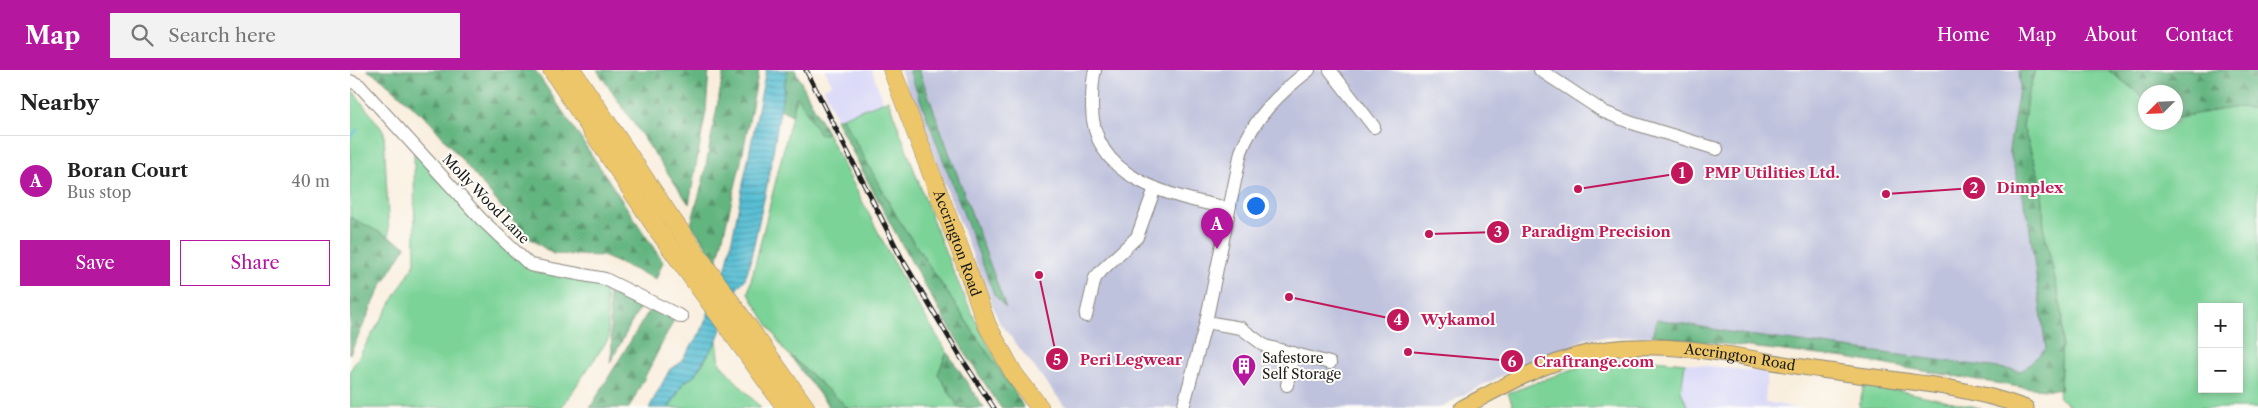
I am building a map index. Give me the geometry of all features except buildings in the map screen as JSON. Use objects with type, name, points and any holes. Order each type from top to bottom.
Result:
[{"type":"highway","points":[[552,70],[657,229],[740,347],[786,408]]},
{"type":"highway","points":[[572,70],[668,216],[806,408]]},
{"type":"highway","name":"Accrington Road","points":[[892,70],[987,325],[1014,374],[1040,408]]},
{"type":"main road","name":"Accrington Road","points":[[1462,408],[1545,366],[1607,349],[1649,346],[1698,351],[1980,394],[2026,408]]},
{"type":"street","points":[[1095,70],[1093,78],[1092,122],[1100,143],[1118,166],[1138,181],[1176,197],[1228,208]]},
{"type":"street","points":[[1183,406],[1206,322],[1238,160],[1248,134],[1260,116],[1289,86],[1309,70]]},
{"type":"street","points":[[1330,70],[1374,127]]},
{"type":"street","points":[[1540,70],[1604,112],[1632,123],[1718,149]]},
{"type":"street","name":"Molly Wood Lane","points":[[350,81],[359,85],[481,219],[530,265],[605,279],[678,316]]},
{"type":"street","points":[[1086,316],[1095,278],[1136,237],[1155,188]]},
{"type":"street","points":[[1206,322],[1241,328],[1265,346],[1330,363]]},
{"type":"street","points":[[1286,385],[1293,353]]},
{"type":"shaded area","points":[[825,70],[872,70],[883,102],[836,119],[824,88],[832,84]]},
{"type":"shaded area","points":[[900,70],[2023,70],[2009,150],[2028,216],[2046,349],[2021,371],[1740,334],[1658,319],[1652,336],[1587,338],[1503,375],[1439,408],[1069,408],[1063,404],[999,322]]},
{"type":"shaded area","points":[[1685,363],[1767,373],[1765,402],[1797,408],[1688,408],[1681,392]]},
{"type":"green space","points":[[367,70],[535,70],[663,262],[656,279],[602,256],[553,254],[525,235],[430,122],[382,79]]},
{"type":"green space","points":[[597,70],[709,70],[706,111],[689,204]]},
{"type":"green space","points":[[724,70],[759,70],[741,162],[717,262],[691,224],[703,181]]},
{"type":"green space","points":[[787,70],[795,70],[827,133],[820,135],[797,96],[792,115],[780,109]]},
{"type":"green space","points":[[909,70],[919,70],[1006,308],[994,294]]},
{"type":"green space","points":[[2019,70],[2035,70],[2027,97],[2023,127],[2042,186],[2044,230],[2063,316],[2060,390],[2019,387],[1846,358],[1652,336],[1657,319],[1740,334],[2021,371],[2046,349],[2028,216],[2009,150],[2020,83]]},
{"type":"green space","points":[[2035,70],[2108,70],[2138,93],[2138,130],[2183,130],[2183,115],[2238,107],[2258,109],[2258,408],[2073,408],[2058,397],[2060,390],[2063,316],[2044,230],[2042,186],[2023,127],[2027,97]]},
{"type":"green space","points":[[2108,70],[2258,70],[2258,109],[2238,107],[2183,116],[2183,85],[2138,85],[2138,93]]},
{"type":"green space","points":[[350,87],[384,132],[389,237],[350,218]]},
{"type":"green space","points":[[797,95],[820,135],[827,133],[906,286],[947,352],[938,374],[959,408],[848,408],[784,350],[748,293]]},
{"type":"green space","points":[[888,100],[958,281],[991,351],[1011,385],[1009,385],[898,219],[842,117]]},
{"type":"green space","points":[[842,117],[898,219],[1009,385],[1011,385],[1024,408],[1001,408],[956,338],[914,266],[855,156],[836,119]]},
{"type":"green space","points":[[414,152],[536,272],[605,284],[609,338],[561,408],[350,408],[350,371],[415,263]]},
{"type":"green space","points":[[350,217],[406,246],[381,287],[350,354]]},
{"type":"green space","points":[[608,287],[642,303],[610,363],[612,350]]},
{"type":"green space","points":[[651,307],[674,320],[629,408],[590,408]]},
{"type":"green space","points":[[717,340],[720,364],[761,408],[669,408],[684,382],[693,377]]},
{"type":"green space","points":[[947,352],[984,408],[959,408],[938,374]]},
{"type":"green space","points":[[790,356],[848,408],[830,408]]},
{"type":"green space","points":[[1644,359],[1685,363],[1681,391],[1688,408],[1514,408],[1508,393],[1584,365],[1615,360]]},
{"type":"green space","points":[[1864,385],[1873,385],[1981,408],[1859,408]]},
{"type":"water","points":[[766,70],[787,70],[768,181],[748,271],[744,281],[738,287],[716,342],[693,377],[684,382],[669,408],[649,408],[670,369],[679,364],[701,332],[727,264]]},
{"type":"waterway","points":[[350,137],[357,130]]},
{"type":"railway","points":[[806,70],[902,259],[960,356],[994,408]]},
{"type":"place","name":"PMP Utilities Ltd.","points":[[1578,189]]},
{"type":"place","name":"Dimplex","points":[[1886,194]]},
{"type":"place","name":"Paradigm Precision","points":[[1429,234]]},
{"type":"place","name":"Boran Court","points":[[1217,249]]},
{"type":"place","name":"Peri Legwear","points":[[1039,275]]},
{"type":"place","name":"Wykamol","points":[[1289,297]]},
{"type":"place","name":"Craftrange.com","points":[[1408,352]]},
{"type":"place","name":"Safestore Self Storage","points":[[1244,387]]}]
